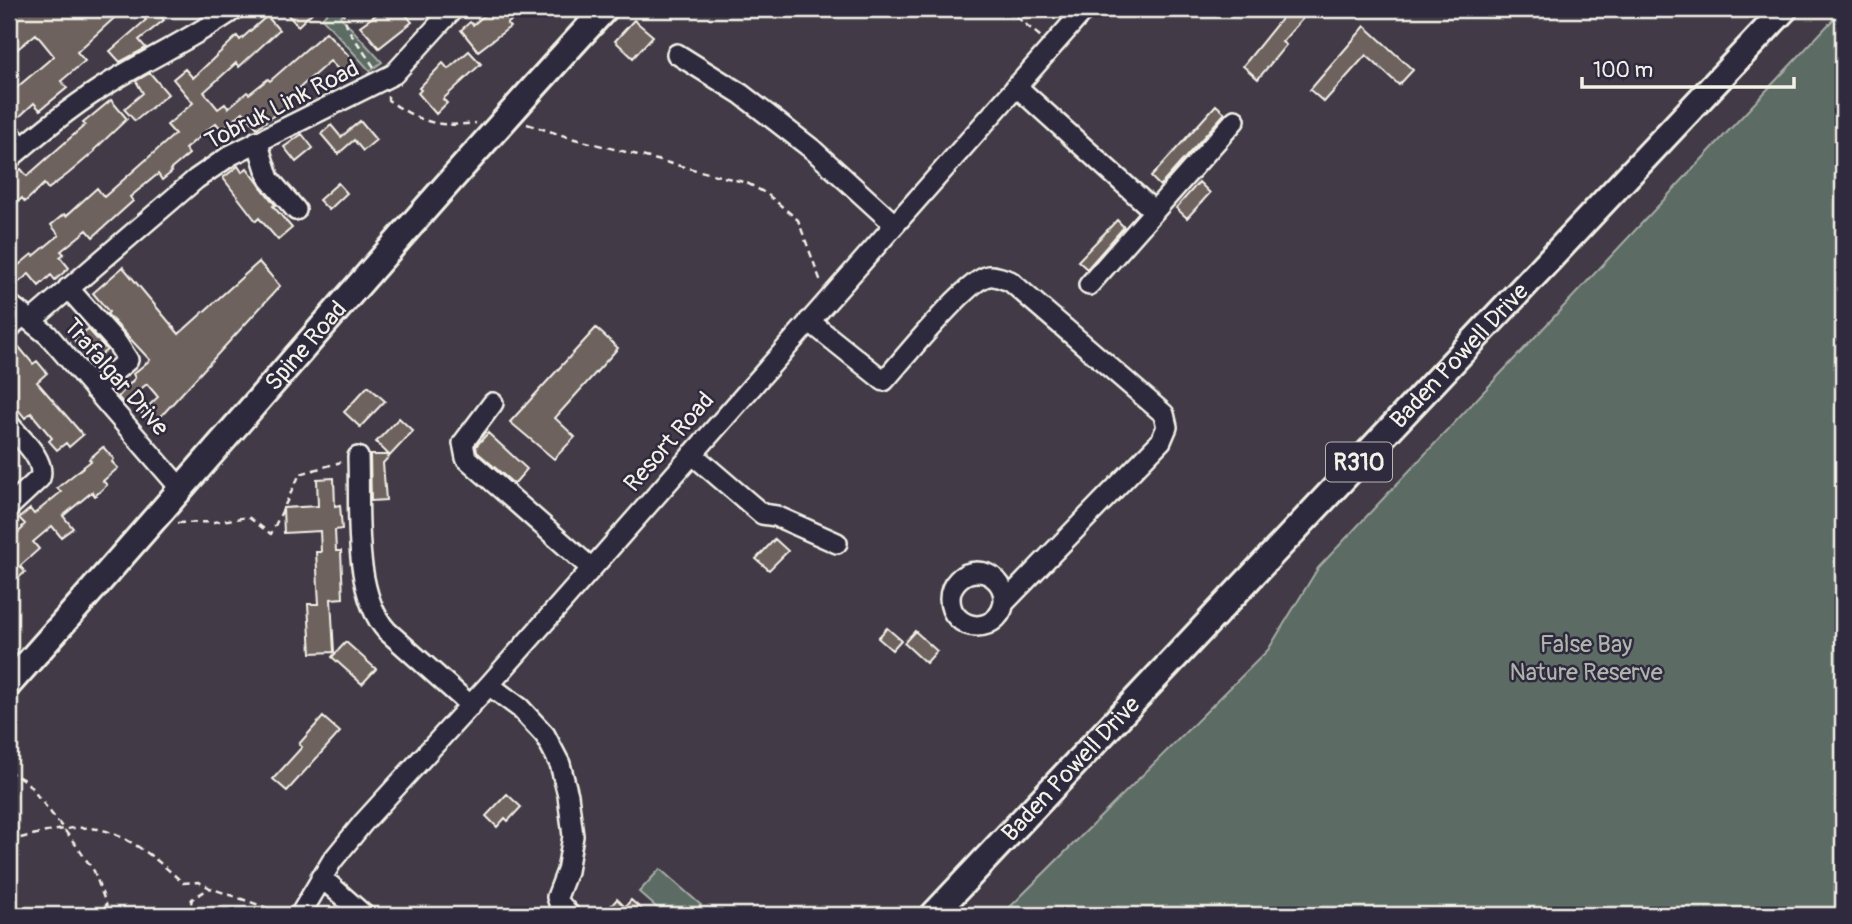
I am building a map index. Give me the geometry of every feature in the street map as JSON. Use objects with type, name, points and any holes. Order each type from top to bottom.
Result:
[{"type":"main road","name":"Spine Road","points":[[9,684],[505,118],[605,9]]},
{"type":"main road","name":"Baden Powell Drive","points":[[933,915],[1785,9]]},
{"type":"street","points":[[9,132],[15,153],[72,107],[108,83],[176,47],[235,9]]},
{"type":"street","name":"Tobruk Link Road","points":[[9,329],[21,313],[68,288],[195,179],[231,155],[384,80],[408,60],[453,9]]},
{"type":"street","name":"Resort Road","points":[[301,914],[321,877],[363,823],[471,706],[1084,9]]},
{"type":"street","points":[[677,54],[751,102],[812,149],[894,224]]},
{"type":"street","points":[[1016,86],[1154,211]]},
{"type":"street","points":[[1089,285],[1235,120]]},
{"type":"street","points":[[257,141],[269,179],[296,210]]},
{"type":"street","points":[[809,321],[884,381],[961,296],[979,280],[991,275],[1010,281],[1164,414],[1167,427],[1161,441],[1118,478],[1004,603]]},
{"type":"street","points":[[68,288],[117,343],[128,360],[94,388]]},
{"type":"street","name":"Trafalgar Drive","points":[[21,313],[48,335],[181,489]]},
{"type":"street","points":[[494,402],[463,443],[466,458],[591,568]]},
{"type":"street","points":[[9,424],[40,462],[41,472],[40,478],[9,507]]},
{"type":"street","points":[[692,454],[762,514],[776,516],[837,543]]},
{"type":"street","points":[[358,457],[363,575],[371,606],[387,631],[471,706]]},
{"type":"street","points":[[489,685],[520,708],[545,735],[560,764],[568,794],[573,836],[567,872],[557,897],[570,915]]},
{"type":"street","points":[[321,877],[363,915]]},
{"type":"path","points":[[342,9],[348,29],[389,89],[388,100],[439,126],[505,118],[570,138],[747,183],[767,194],[798,220],[818,275],[830,296]]},
{"type":"path","points":[[1007,9],[1052,46]]},
{"type":"path","points":[[181,489],[177,523],[248,517],[271,534],[300,474],[358,457]]},
{"type":"path","points":[[9,769],[26,781],[94,871],[110,915]]},
{"type":"path","points":[[9,841],[38,833],[85,828],[105,830],[151,855],[183,883],[199,882],[285,914],[301,914]]},
{"type":"path","points":[[188,915],[192,899],[210,888]]},
{"type":"green space","points":[[330,9],[346,9],[340,16],[382,62],[370,71],[322,18]]},
{"type":"green space","name":"False Bay Nature Reserve","points":[[1843,9],[1843,915],[1002,915],[1268,650],[1318,568]]},
{"type":"green space","points":[[660,869],[701,905],[692,915],[665,915],[639,892]]},
{"type":"building","points":[[16,9],[124,9],[77,52],[85,61],[61,81],[67,88],[40,110],[34,103],[18,118],[9,108],[9,94],[54,56],[36,34],[9,56],[9,15]]},
{"type":"building","points":[[137,9],[155,9],[164,20],[139,40],[146,48],[120,62],[110,51],[146,20]]},
{"type":"building","points":[[295,9],[316,9],[298,26],[288,15]]},
{"type":"building","points":[[384,9],[401,9],[412,22],[379,48],[360,26]]},
{"type":"building","points":[[492,9],[525,9],[507,24],[510,27],[478,51],[461,30],[470,22],[473,25]]},
{"type":"building","points":[[1289,9],[1308,9],[1282,42],[1286,45],[1258,79],[1243,66]]},
{"type":"building","points":[[267,16],[279,30],[239,67],[236,63],[204,92],[218,109],[225,104],[228,108],[247,92],[249,94],[268,79],[270,81],[326,32],[357,64],[345,76],[330,61],[286,100],[289,104],[257,128],[243,112],[222,130],[216,123],[185,149],[189,154],[170,170],[172,172],[162,180],[158,174],[130,197],[133,201],[93,237],[87,230],[61,251],[64,254],[60,257],[69,268],[55,280],[51,275],[39,286],[29,274],[9,290],[9,260],[15,268],[32,254],[34,256],[59,235],[51,225],[64,214],[66,216],[97,188],[104,197],[175,134],[167,125],[193,103],[173,79],[185,69],[193,78],[237,36],[240,40]]},
{"type":"building","points":[[634,20],[653,36],[633,58],[615,41]]},
{"type":"building","points":[[1365,26],[1413,70],[1399,85],[1366,55],[1324,102],[1310,90]]},
{"type":"building","points":[[469,51],[481,64],[443,99],[447,103],[436,114],[418,93],[421,90],[419,88],[443,63],[448,69]]},
{"type":"building","points":[[150,73],[168,94],[135,121],[124,109],[143,93],[136,81]]},
{"type":"building","points":[[111,100],[127,119],[68,174],[48,189],[44,184],[25,202],[22,198],[9,210],[9,179],[21,169],[27,176]]},
{"type":"building","points":[[1216,105],[1225,113],[1160,186],[1151,177]]},
{"type":"building","points":[[360,121],[376,140],[363,151],[354,140],[338,154],[321,134],[331,125],[341,137]]},
{"type":"building","points":[[302,134],[313,148],[296,162],[284,147]]},
{"type":"building","points":[[238,166],[242,172],[247,168],[292,228],[278,240],[259,218],[256,221],[223,178]]},
{"type":"building","points":[[1199,182],[1210,193],[1187,218],[1176,208]]},
{"type":"building","points":[[338,183],[347,193],[329,210],[319,200]]},
{"type":"building","points":[[1117,220],[1124,227],[1087,269],[1078,261]]},
{"type":"building","points":[[259,262],[280,286],[153,425],[141,413],[158,397],[147,384],[123,403],[118,397],[135,378],[133,374],[150,360],[107,314],[109,312],[93,293],[123,267],[179,334]]},
{"type":"building","points":[[596,328],[618,348],[555,418],[575,437],[554,459],[510,422]]},
{"type":"building","points":[[88,329],[107,350],[91,362],[74,340]]},
{"type":"building","points":[[19,347],[33,364],[37,361],[47,373],[37,382],[83,435],[69,447],[66,443],[57,450],[49,441],[52,438],[31,413],[25,418],[9,398],[9,355]]},
{"type":"building","points":[[368,386],[385,401],[360,427],[344,412]]},
{"type":"building","points":[[399,418],[413,431],[383,463],[386,500],[371,501],[370,455],[389,455],[376,442]]},
{"type":"building","points":[[488,433],[527,469],[514,484],[477,452],[476,446]]},
{"type":"building","points":[[103,447],[118,468],[103,481],[107,485],[95,496],[92,492],[63,516],[73,528],[61,537],[52,526],[33,542],[39,549],[20,566],[25,572],[9,587],[9,541],[25,524],[19,518],[30,509],[34,514],[61,492],[57,488],[91,461],[89,459]]},
{"type":"building","points":[[334,478],[335,506],[340,505],[342,529],[335,530],[336,551],[341,551],[343,598],[331,599],[334,652],[311,653],[308,604],[319,604],[316,552],[321,552],[320,531],[284,533],[283,508],[318,506],[317,479]]},
{"type":"building","points":[[775,539],[788,551],[769,570],[756,559]]},
{"type":"building","points":[[887,628],[901,640],[892,650],[878,638]]},
{"type":"building","points":[[915,631],[937,651],[926,663],[904,643]]},
{"type":"building","points":[[346,642],[376,669],[362,684],[332,657]]},
{"type":"building","points":[[323,717],[340,732],[287,791],[273,779],[302,747],[299,744]]},
{"type":"building","points":[[507,794],[521,807],[508,821],[505,818],[497,827],[486,816]]},
{"type":"building","points":[[617,899],[625,907],[631,900],[648,915],[603,915]]}]
